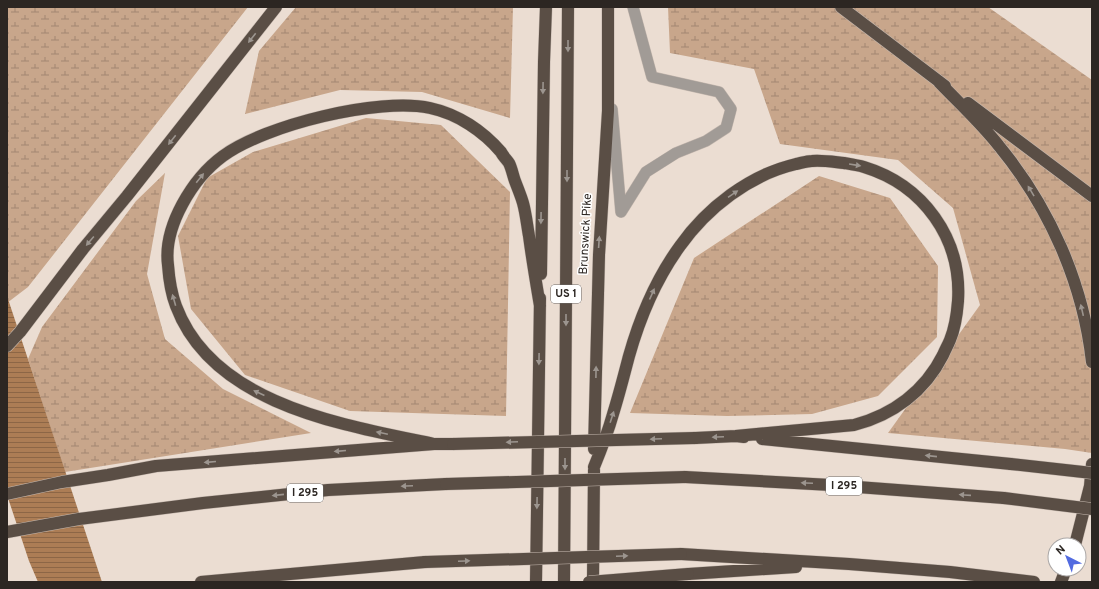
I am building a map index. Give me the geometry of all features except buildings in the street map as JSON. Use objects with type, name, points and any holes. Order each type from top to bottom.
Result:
[{"type":"highway","points":[[7,346],[20,332],[82,249],[127,196],[276,7]]},
{"type":"highway","points":[[536,582],[543,77],[546,7]]},
{"type":"highway","name":"Brunswick Pike","points":[[564,582],[568,7]]},
{"type":"highway","name":"Brunswick Pike","points":[[593,582],[598,255],[608,111],[608,7]]},
{"type":"highway","points":[[841,7],[1092,196]]},
{"type":"highway","points":[[939,82],[999,146],[1022,176],[1049,220],[1067,260],[1080,302],[1090,344],[1092,362]]},
{"type":"highway","points":[[434,444],[375,432],[329,420],[290,407],[252,390],[224,372],[203,352],[188,331],[176,307],[170,284],[167,258],[169,240],[176,216],[188,194],[202,174],[222,156],[243,143],[284,127],[331,114],[380,106],[406,105],[430,108],[454,116],[475,128],[494,144],[509,163],[523,204],[540,306]]},
{"type":"highway","points":[[7,494],[62,482],[156,466],[434,444],[453,444],[695,438],[736,436],[854,425],[865,422],[887,413],[908,400],[924,384],[938,366],[950,340],[956,317],[958,290],[956,264],[949,242],[937,220],[922,201],[904,186],[885,175],[862,166],[835,162],[811,161],[782,168],[754,179],[725,199],[702,220],[680,246],[659,278],[630,354],[613,417],[594,467]]},
{"type":"highway","points":[[736,436],[1092,473]]},
{"type":"highway","points":[[1077,537],[1090,486],[1092,464]]},
{"type":"highway","name":"I 295","points":[[7,532],[78,519],[203,503],[328,490],[446,484],[685,477],[831,485],[1004,498],[1092,509]]},
{"type":"highway","points":[[201,582],[426,562],[681,554],[849,564],[950,572],[1034,582]]},
{"type":"highway","points":[[589,582],[849,564]]},
{"type":"lane","points":[[608,68],[622,212],[646,172],[676,153],[706,141],[726,128],[731,109],[720,92],[652,77],[633,7]]},
{"type":"green space","points":[[7,7],[248,7],[28,287],[7,303]]},
{"type":"green space","points":[[296,7],[513,7],[510,118],[422,92],[340,90],[245,114],[259,51]]},
{"type":"green space","points":[[668,7],[988,7],[1092,80],[1092,453],[1065,449],[888,433],[980,305],[953,208],[898,160],[780,144],[754,69],[670,53]]},
{"type":"green space","points":[[366,118],[441,125],[510,192],[506,416],[350,411],[245,375],[191,309],[178,236],[207,178],[253,152]]},
{"type":"green space","points":[[165,173],[147,274],[165,339],[223,389],[311,433],[65,472],[28,359],[42,327],[136,201]]},
{"type":"green space","points":[[819,176],[890,198],[938,266],[937,337],[878,396],[812,414],[727,416],[630,413],[694,258]]},
{"type":"shaded area","points":[[7,296],[102,582],[38,582],[29,561],[7,495]]}]
